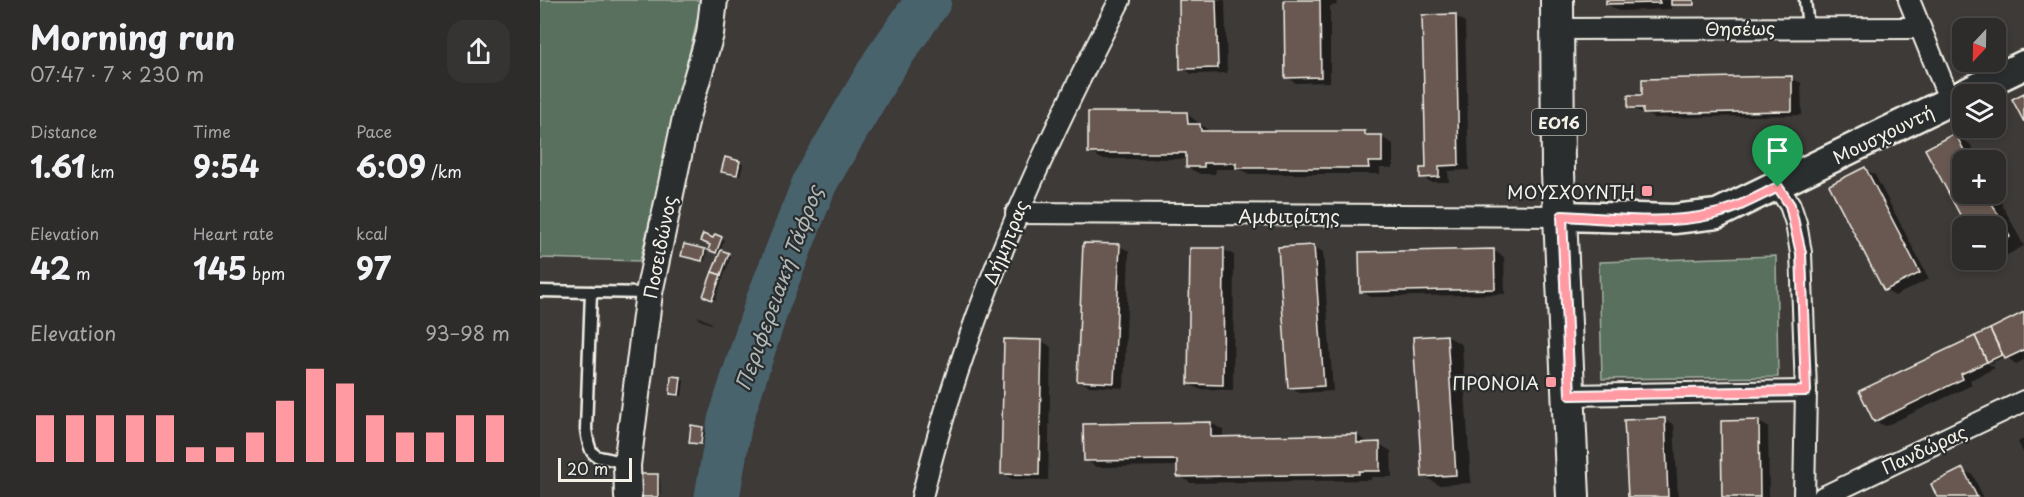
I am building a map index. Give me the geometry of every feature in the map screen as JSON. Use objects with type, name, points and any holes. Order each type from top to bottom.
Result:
[{"type":"main road","name":"ΕΟ16","points":[[1558,15],[1558,173],[1562,216],[1573,497]]},
{"type":"main road","name":"Μουσχουντή","points":[[1985,84],[2024,65]]},
{"type":"main road","name":"Μουσχουντή","points":[[1562,216],[1674,219],[1703,217],[1732,208],[1778,187],[1952,100]]},
{"type":"street","name":"Ποσειδώνος","points":[[628,497],[627,465],[649,293],[687,113],[710,34],[714,0]]},
{"type":"street","name":"Δήμητρας","points":[[922,497],[965,347],[1016,213],[1062,113],[1120,0]]},
{"type":"street","points":[[1909,0],[1920,28],[1952,85]]},
{"type":"street","name":"Θησέως","points":[[1558,15],[1808,27],[1920,28]]},
{"type":"street","points":[[1778,187],[1790,205],[1801,253],[1806,391],[1804,497]]},
{"type":"street","name":"Αμφιτρίτης","points":[[1016,213],[1562,216]]},
{"type":"street","points":[[1570,395],[1806,391]]},
{"type":"street","name":"Πανδώρας","points":[[1823,497],[2024,401]]},
{"type":"lane","points":[[1805,0],[1808,27]]},
{"type":"lane","points":[[540,291],[649,293]]},
{"type":"lane","points":[[591,292],[586,429],[589,451],[595,457],[615,459],[627,465]]},
{"type":"green space","points":[[540,0],[702,0],[640,261],[540,258]]},
{"type":"green space","points":[[1776,256],[1778,377],[1602,379],[1599,262]]},
{"type":"building","points":[[1179,0],[1216,0],[1218,68],[1180,69]]},
{"type":"building","points":[[1284,0],[1320,0],[1321,77],[1285,78]]},
{"type":"building","points":[[1606,0],[1659,0],[1660,3],[1606,4]]},
{"type":"building","points":[[1671,0],[1694,0],[1694,5],[1671,5]]},
{"type":"building","points":[[1456,14],[1459,165],[1439,166],[1439,177],[1420,178],[1420,168],[1426,168],[1422,15]]},
{"type":"building","points":[[1792,76],[1792,111],[1643,114],[1643,108],[1628,108],[1628,95],[1642,95],[1642,79]]},
{"type":"building","points":[[2024,93],[2024,122],[2012,99]]},
{"type":"building","points":[[1088,112],[1187,112],[1188,124],[1200,124],[1201,131],[1365,131],[1365,135],[1382,135],[1382,162],[1368,162],[1369,168],[1236,168],[1236,163],[1204,163],[1204,167],[1186,167],[1186,153],[1088,153]]},
{"type":"building","points":[[1952,135],[1952,138],[1958,138],[1964,150],[1952,150],[1952,200],[1925,149]]},
{"type":"building","points":[[725,157],[740,161],[737,175],[721,172]]},
{"type":"building","points":[[1865,167],[1920,273],[1884,291],[1829,185]]},
{"type":"building","points":[[1954,204],[1992,204],[1999,216],[1961,216]]},
{"type":"building","points":[[703,234],[713,238],[715,234],[722,237],[716,253],[708,250],[710,245],[700,241]]},
{"type":"building","points":[[1083,243],[1120,244],[1114,383],[1077,381]]},
{"type":"building","points":[[684,244],[705,249],[702,261],[681,256]]},
{"type":"building","points":[[1314,245],[1324,386],[1288,388],[1278,247]]},
{"type":"building","points":[[1190,248],[1224,248],[1223,385],[1188,384]]},
{"type":"building","points":[[1494,249],[1495,289],[1360,292],[1359,252]]},
{"type":"building","points":[[721,250],[729,253],[721,275],[712,272]]},
{"type":"building","points":[[712,272],[721,275],[712,300],[703,296]]},
{"type":"building","points":[[2024,312],[2024,350],[2005,359],[1990,329]]},
{"type":"building","points":[[1990,329],[2002,355],[1987,362],[1975,336]]},
{"type":"building","points":[[1447,335],[1456,475],[1422,477],[1413,337]]},
{"type":"building","points":[[1975,336],[1987,362],[1961,374],[1963,379],[1874,422],[1859,391]]},
{"type":"building","points":[[1004,339],[1042,340],[1039,475],[1001,474]]},
{"type":"building","points":[[671,376],[681,377],[679,395],[670,394]]},
{"type":"building","points":[[1665,418],[1668,497],[1628,497],[1624,420]]},
{"type":"building","points":[[1759,420],[1760,497],[1722,497],[1721,421]]},
{"type":"building","points":[[1211,422],[1211,437],[1357,434],[1357,443],[1380,442],[1380,471],[1359,471],[1359,474],[1177,477],[1177,460],[1084,461],[1083,424]]},
{"type":"building","points":[[691,425],[703,427],[701,444],[689,443]]},
{"type":"building","points":[[1963,468],[1977,497],[1937,497],[1931,484]]},
{"type":"building","points":[[635,474],[658,474],[658,497],[635,497]]},
{"type":"waterway","name":"Περιφερειακή Τάφρος","points":[[717,497],[730,421],[768,302],[815,182],[884,64],[929,0]]},
{"type":"place","name":"ΜΟΥΣΧΟΥΝΤΗ","points":[[1647,191]]},
{"type":"place","name":"ΠΡΟΝΟΙΑ","points":[[1551,382]]},
{"type":"route","points":[[1778,187],[1790,205],[1796,223],[1801,253],[1806,391],[1570,395],[1562,216],[1674,219],[1703,217],[1732,208],[1778,187]]}]
